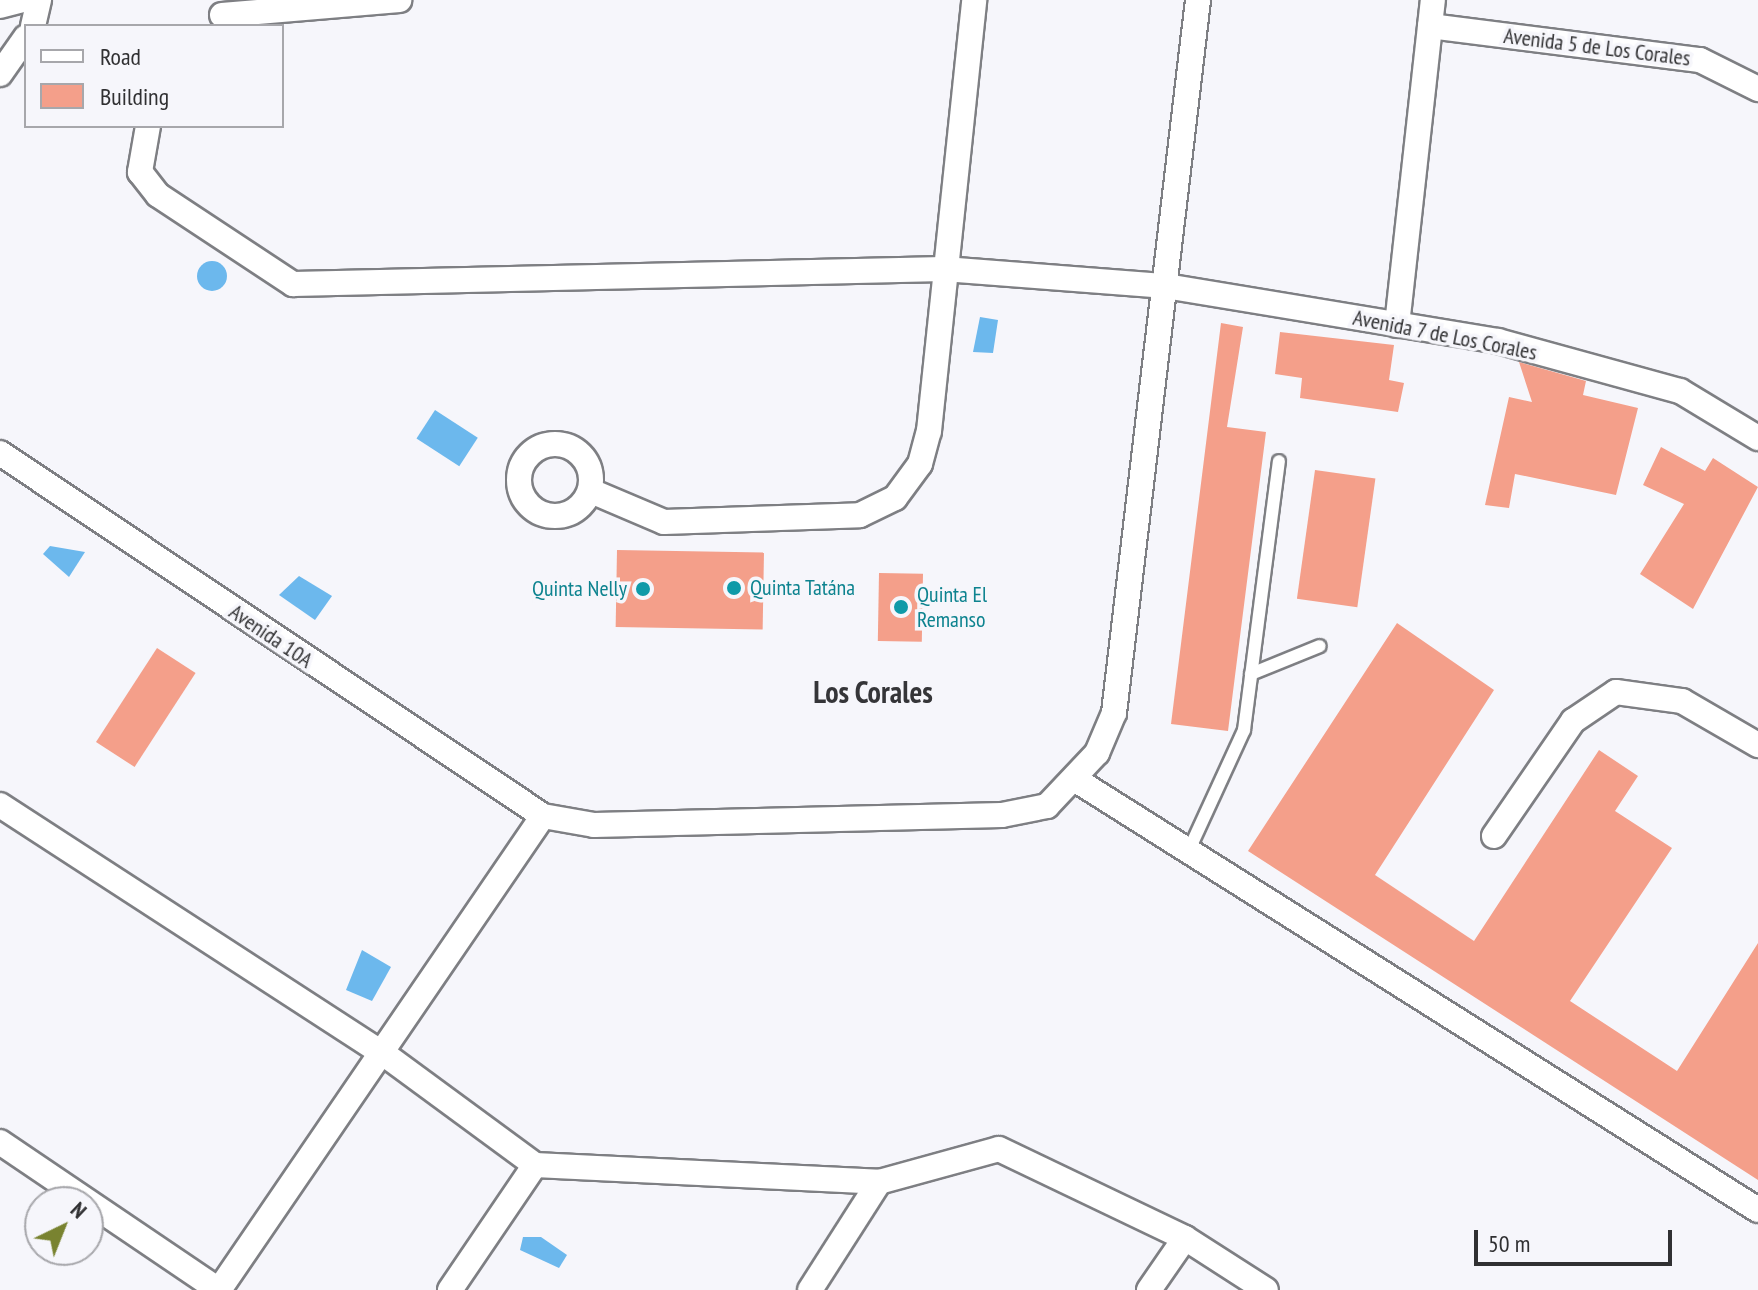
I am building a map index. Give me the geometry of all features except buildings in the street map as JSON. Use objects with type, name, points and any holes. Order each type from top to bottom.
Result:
[{"type":"street","points":[[0,6],[23,0]]},
{"type":"street","points":[[33,24],[39,0]]},
{"type":"street","points":[[219,14],[399,0]]},
{"type":"street","points":[[591,491],[664,522],[860,515],[895,498],[920,464],[929,431],[974,0]]},
{"type":"street","points":[[0,1142],[219,1290],[384,1054],[543,816],[594,825],[1002,815],[1047,806],[1076,780],[1114,713],[1198,0]]},
{"type":"street","points":[[1397,325],[1433,0]]},
{"type":"street","name":"Avenida 5 de Los Corales","points":[[1430,26],[1700,60],[1758,89]]},
{"type":"street","points":[[0,74],[24,40]]},
{"type":"street","name":"Avenida 7 de Los Corales","points":[[148,128],[140,172],[158,195],[293,284],[944,269],[1166,286],[1498,341],[1680,391],[1758,438]]},
{"type":"street","name":"Avenida 10A","points":[[0,453],[543,816]]},
{"type":"street","points":[[1494,836],[1573,721],[1616,692],[1682,701],[1758,745]]},
{"type":"street","points":[[1076,780],[1758,1210]]},
{"type":"street","points":[[0,805],[384,1054],[535,1165],[879,1182],[999,1149],[1185,1238],[1266,1290]]},
{"type":"street","points":[[450,1290],[535,1165]]},
{"type":"street","points":[[810,1290],[879,1182]]},
{"type":"street","points":[[1149,1290],[1185,1238]]},
{"type":"lane","points":[[1188,852],[1229,772],[1251,674],[1279,461]]},
{"type":"lane","points":[[1251,674],[1320,646]]},
{"type":"water","points":[[212,261],[222,266],[227,276],[222,286],[212,291],[202,286],[197,276],[202,266]]},
{"type":"water","points":[[980,317],[998,320],[993,353],[973,352]]},
{"type":"water","points":[[435,410],[478,438],[459,466],[416,439]]},
{"type":"water","points":[[50,546],[85,552],[69,577],[43,554]]},
{"type":"water","points":[[299,576],[332,596],[315,620],[279,595]]},
{"type":"water","points":[[362,950],[391,967],[372,1001],[346,990]]},
{"type":"water","points":[[523,1237],[541,1237],[567,1255],[559,1268],[520,1250]]},
{"type":"place","name":"Quinta Tatána","points":[[734,588]]},
{"type":"place","name":"Quinta Nelly","points":[[643,589]]},
{"type":"place","name":"Quinta El Remanso","points":[[901,607]]},
{"type":"district","name":"Los Corales","points":[[873,692]]}]
